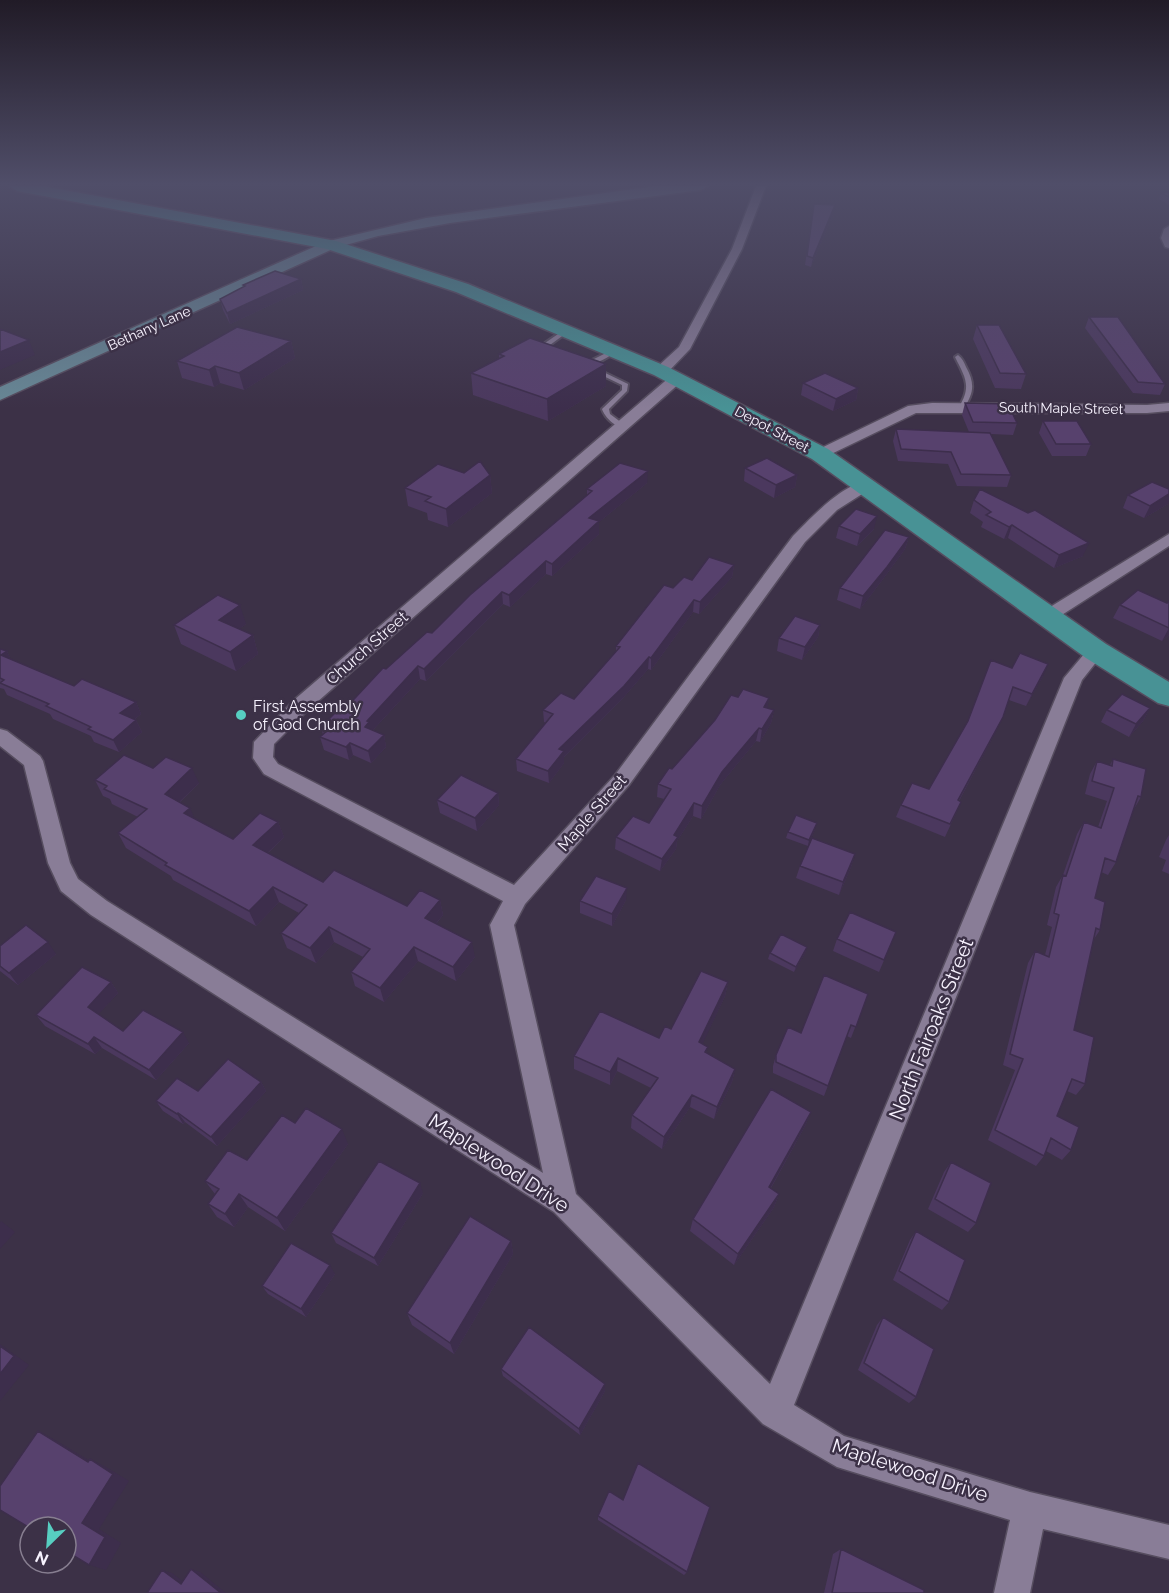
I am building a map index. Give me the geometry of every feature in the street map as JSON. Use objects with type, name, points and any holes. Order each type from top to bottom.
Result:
[{"type":"main road","name":"Depot Street","points":[[377,260],[462,288],[669,375],[820,454],[1096,651],[1169,696]]},
{"type":"street","name":"Bethany Lane","points":[[0,394],[296,260]]},
{"type":"street","name":"Church Street","points":[[517,897],[271,769],[263,758],[264,742],[301,705],[624,427],[669,375],[731,260]]},
{"type":"street","name":"South Maple Street","points":[[820,454],[913,409],[932,406],[1147,409],[1169,407]]},
{"type":"street","name":"Maple Street","points":[[564,1202],[502,925],[517,897],[622,780],[799,539],[831,507],[865,486]]},
{"type":"street","points":[[1048,616],[1169,538]]},
{"type":"street","name":"North Fairoaks Street","points":[[775,1412],[1073,678],[1096,651]]},
{"type":"street","name":"Maplewood Drive","points":[[0,736],[33,761],[58,863],[69,885],[99,908],[564,1202],[775,1412],[837,1450],[1030,1509],[1169,1542]]},
{"type":"street","points":[[1011,1593],[1030,1509]]},
{"type":"lane","points":[[560,354],[549,350],[547,344],[566,332]]},
{"type":"lane","points":[[614,351],[591,363],[581,363],[626,384],[625,390],[605,409],[607,416],[624,427]]},
{"type":"lane","points":[[958,357],[971,382],[972,393],[962,407]]},
{"type":"building","points":[[275,271],[301,279],[227,313],[220,299],[245,286],[243,285]]},
{"type":"building","points":[[1089,317],[1118,317],[1165,384],[1138,382]]},
{"type":"building","points":[[977,325],[999,325],[1026,374],[1000,373]]},
{"type":"building","points":[[237,327],[291,341],[239,373],[215,366],[209,370],[177,361]]},
{"type":"building","points":[[0,329],[29,340],[0,352]]},
{"type":"building","points":[[530,338],[606,364],[547,399],[471,373],[504,356],[499,354]]},
{"type":"building","points":[[825,373],[858,388],[836,399],[803,383]]},
{"type":"building","points":[[965,403],[1008,404],[1017,423],[973,422]]},
{"type":"building","points":[[1043,421],[1077,421],[1091,444],[1056,444]]},
{"type":"building","points":[[896,429],[990,433],[1011,475],[961,474],[951,452],[901,449]]},
{"type":"building","points":[[767,458],[797,475],[776,485],[745,468]]},
{"type":"building","points":[[480,461],[490,475],[446,509],[425,501],[431,497],[405,488],[438,464],[464,473]]},
{"type":"building","points":[[620,463],[648,471],[589,518],[599,521],[552,564],[546,561],[509,595],[502,592],[424,669],[418,666],[367,721],[369,722],[365,727],[384,735],[368,751],[350,743],[346,747],[320,737],[328,730],[321,727],[338,710],[342,712],[383,668],[386,669],[427,632],[432,633],[470,595],[592,491],[587,489]]},
{"type":"building","points":[[1152,482],[1169,489],[1169,494],[1150,506],[1128,495]]},
{"type":"building","points":[[980,489],[1028,513],[1035,510],[1089,543],[1059,555],[1012,525],[1009,527],[986,515],[991,512],[974,500]]},
{"type":"building","points":[[856,509],[877,516],[860,534],[839,526]]},
{"type":"building","points":[[885,530],[909,537],[863,596],[840,588]]},
{"type":"building","points":[[709,557],[734,565],[700,602],[694,600],[651,658],[649,657],[624,686],[559,749],[564,751],[548,771],[516,759],[553,714],[543,710],[561,693],[574,699],[620,647],[616,646],[664,585],[673,588],[684,577],[692,580]]},
{"type":"building","points":[[1138,590],[1167,603],[1169,601],[1169,628],[1120,605]]},
{"type":"building","points":[[218,595],[240,605],[219,620],[253,635],[230,652],[174,625]]},
{"type":"building","points":[[795,616],[820,625],[805,647],[779,638]]},
{"type":"building","points":[[0,649],[7,651],[1,655],[74,686],[82,679],[136,702],[120,713],[136,720],[113,740],[88,729],[91,727],[46,706],[49,704],[0,683],[4,680],[0,678]]},
{"type":"building","points":[[1020,653],[1048,664],[1032,694],[1013,687],[1003,717],[958,800],[961,802],[950,824],[901,805],[912,783],[929,789],[968,721],[991,660],[1012,668]]},
{"type":"building","points":[[743,689],[769,698],[764,707],[774,710],[762,729],[759,728],[722,772],[702,806],[694,803],[674,835],[678,837],[662,859],[616,837],[633,816],[649,823],[671,789],[658,784],[669,768],[672,769],[715,720],[731,695],[738,697]]},
{"type":"building","points":[[1122,694],[1150,708],[1136,724],[1107,710]]},
{"type":"building","points":[[124,755],[153,768],[166,757],[192,768],[165,794],[190,808],[184,813],[233,839],[260,813],[278,822],[253,845],[323,882],[334,870],[407,906],[420,890],[440,900],[425,918],[472,942],[453,967],[414,947],[380,988],[351,972],[370,949],[329,927],[310,948],[281,933],[307,905],[273,887],[249,911],[165,865],[167,863],[118,833],[147,809],[104,789],[107,786],[95,780]]},
{"type":"building","points":[[1113,759],[1146,769],[1141,797],[1138,796],[1116,862],[1105,858],[1095,898],[1105,902],[1100,930],[1096,928],[1074,1030],[1094,1037],[1085,1084],[1072,1079],[1057,1116],[1079,1127],[1071,1150],[1051,1138],[1044,1156],[995,1130],[1023,1059],[1010,1054],[1035,951],[1049,957],[1059,915],[1054,913],[1063,875],[1066,876],[1084,822],[1101,828],[1114,788],[1092,781],[1097,761],[1112,766]]},
{"type":"building","points":[[461,775],[498,793],[475,818],[437,800]]},
{"type":"building","points":[[796,815],[817,823],[809,840],[788,832]]},
{"type":"building","points":[[812,838],[855,854],[843,882],[800,866]]},
{"type":"building","points":[[596,876],[627,888],[612,914],[580,901]]},
{"type":"building","points":[[850,912],[896,932],[884,960],[837,939]]},
{"type":"building","points":[[26,925],[48,942],[9,973],[0,966],[0,946]]},
{"type":"building","points":[[781,934],[807,947],[796,967],[770,953]]},
{"type":"building","points":[[82,967],[111,982],[88,1007],[123,1031],[143,1010],[183,1032],[149,1070],[94,1037],[88,1044],[36,1015]]},
{"type":"building","points":[[701,971],[728,982],[699,1042],[708,1047],[705,1052],[735,1069],[717,1107],[692,1095],[664,1137],[632,1115],[658,1078],[618,1058],[610,1072],[574,1056],[600,1011],[659,1038],[665,1026],[671,1029]]},
{"type":"building","points":[[824,975],[868,994],[856,1027],[851,1025],[828,1086],[776,1062],[776,1055],[788,1027],[801,1033]]},
{"type":"building","points":[[228,1059],[261,1082],[211,1137],[178,1113],[156,1101],[177,1078],[198,1091]]},
{"type":"building","points":[[771,1089],[811,1112],[769,1187],[779,1194],[738,1254],[693,1219]]},
{"type":"building","points":[[306,1108],[342,1129],[277,1218],[239,1194],[225,1214],[208,1204],[219,1189],[205,1181],[228,1150],[247,1160],[282,1115],[295,1123]]},
{"type":"building","points":[[379,1161],[420,1183],[374,1258],[331,1233]]},
{"type":"building","points":[[951,1162],[991,1183],[976,1223],[935,1199]]},
{"type":"building","points":[[470,1216],[511,1241],[450,1343],[407,1313]]},
{"type":"building","points":[[916,1231],[965,1260],[949,1302],[899,1271]]},
{"type":"building","points":[[291,1243],[330,1265],[301,1309],[262,1286]]},
{"type":"building","points":[[883,1317],[934,1349],[916,1397],[864,1363]]},
{"type":"building","points":[[529,1327],[605,1384],[579,1429],[501,1369]]},
{"type":"building","points":[[0,1346],[14,1356],[0,1374]]},
{"type":"building","points":[[38,1431],[88,1462],[90,1459],[113,1474],[82,1523],[105,1537],[89,1565],[78,1558],[78,1515],[18,1515],[18,1521],[0,1510],[0,1486]]},
{"type":"building","points":[[638,1463],[710,1507],[687,1572],[598,1516],[609,1491],[623,1500]]},
{"type":"building","points":[[841,1549],[924,1590],[924,1593],[832,1593]]},
{"type":"building","points":[[191,1569],[221,1593],[147,1593],[162,1570],[181,1584]]},
{"type":"place","name":"First Assembly of God Church","points":[[241,715]]}]
